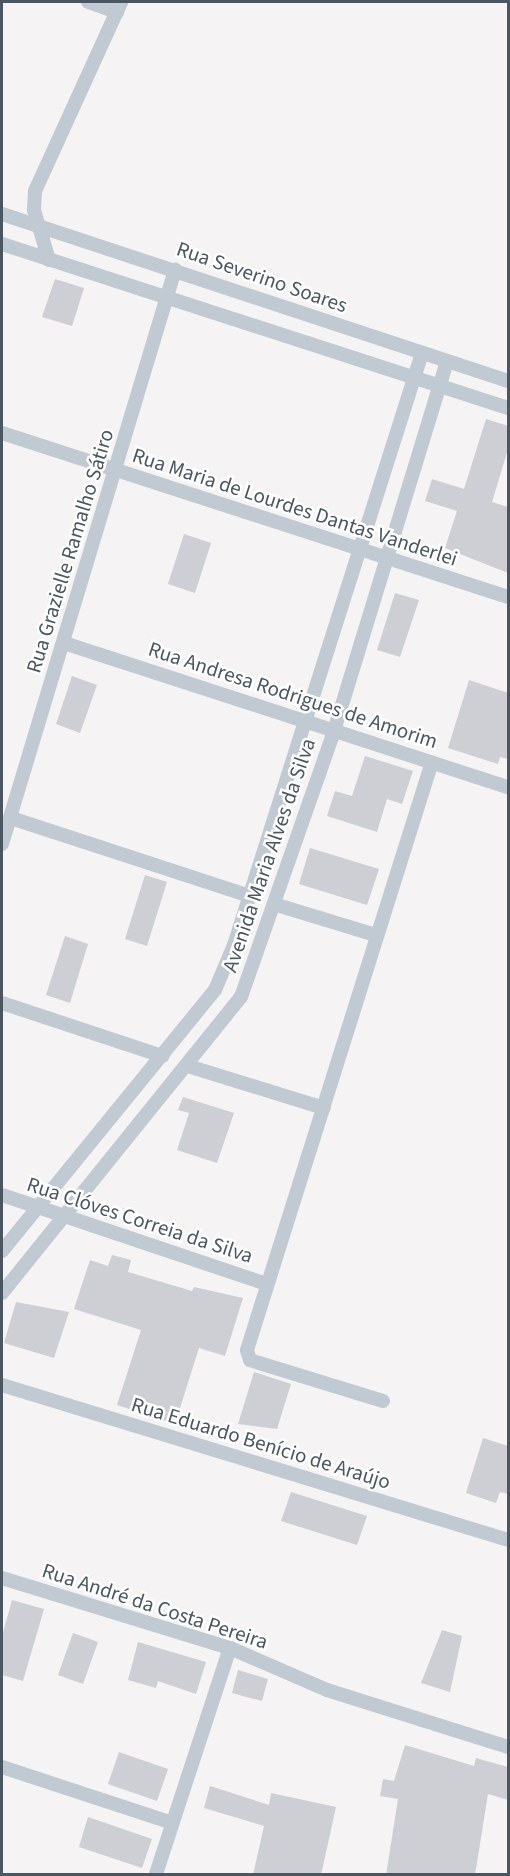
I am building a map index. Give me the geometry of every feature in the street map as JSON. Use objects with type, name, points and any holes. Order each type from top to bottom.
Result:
[{"type":"street","points":[[49,260],[35,191],[119,7],[88,2]]},
{"type":"street","name":"Rua Severino Soares","points":[[2,214],[508,381]]},
{"type":"street","points":[[2,244],[415,380],[508,408]]},
{"type":"street","name":"Rua Grazielle Ramalho Sátiro","points":[[2,844],[116,472],[175,270]]},
{"type":"street","name":"Avenida Maria Alves da Silva","points":[[2,1251],[214,990],[249,896],[306,722],[422,353]]},
{"type":"street","name":"Avenida Maria Alves da Silva","points":[[2,1293],[189,1066],[241,997],[277,905],[334,731],[447,362]]},
{"type":"street","name":"Rua Maria de Lourdes Dantas Vanderlei","points":[[2,433],[358,551],[508,597]]},
{"type":"street","name":"Rua Andresa Rodrigues de Amorim","points":[[64,643],[508,787]]},
{"type":"street","points":[[383,1401],[250,1360],[247,1350],[432,762]]},
{"type":"street","points":[[11,818],[249,896]]},
{"type":"street","points":[[277,905],[376,935]]},
{"type":"street","points":[[2,1003],[162,1056]]},
{"type":"street","points":[[189,1066],[324,1108]]},
{"type":"street","name":"Rua Clóves Correia da Silva","points":[[2,1195],[266,1284]]},
{"type":"street","name":"Rua Eduardo Benício de Araújo","points":[[2,1385],[508,1540]]},
{"type":"street","name":"Rua André da Costa Pereira","points":[[2,1578],[230,1648],[327,1690],[508,1747]]},
{"type":"street","points":[[156,1875],[230,1648]]},
{"type":"street","points":[[2,1767],[172,1823]]},
{"type":"building","points":[[55,279],[84,288],[72,326],[42,317]]},
{"type":"building","points":[[486,419],[508,426],[508,449],[492,502],[508,507],[508,573],[445,548],[457,511],[425,501],[432,479],[464,489]]},
{"type":"building","points":[[184,534],[211,543],[195,593],[168,584]]},
{"type":"building","points":[[395,593],[419,600],[400,657],[377,650]]},
{"type":"building","points":[[72,676],[97,685],[80,733],[56,724]]},
{"type":"building","points":[[469,680],[508,693],[508,759],[500,757],[498,764],[448,748]]},
{"type":"building","points":[[365,756],[413,771],[402,804],[387,799],[377,832],[327,816],[335,791],[352,796]]},
{"type":"building","points":[[310,848],[379,869],[367,905],[299,884]]},
{"type":"building","points":[[145,875],[167,882],[147,946],[125,939]]},
{"type":"building","points":[[65,936],[88,944],[70,1003],[46,995]]},
{"type":"building","points":[[183,1097],[234,1113],[217,1163],[177,1150],[189,1113],[178,1110]]},
{"type":"building","points":[[112,1255],[131,1260],[128,1272],[192,1291],[194,1287],[243,1298],[225,1356],[199,1348],[175,1424],[117,1405],[141,1330],[74,1309],[90,1260],[108,1266]]},
{"type":"building","points":[[16,1302],[69,1312],[54,1358],[4,1343]]},
{"type":"building","points":[[254,1372],[291,1384],[277,1429],[238,1424]]},
{"type":"building","points":[[483,1438],[508,1446],[508,1494],[500,1492],[496,1503],[466,1493]]},
{"type":"building","points":[[291,1492],[367,1516],[357,1545],[281,1521]]},
{"type":"building","points":[[12,1600],[44,1609],[23,1681],[2,1675],[2,1636]]},
{"type":"building","points":[[442,1630],[462,1636],[450,1692],[421,1683]]},
{"type":"building","points":[[73,1633],[98,1642],[83,1684],[58,1675]]},
{"type":"building","points":[[138,1642],[206,1662],[196,1694],[158,1681],[156,1688],[128,1680]]},
{"type":"building","points":[[238,1670],[268,1679],[262,1701],[232,1693]]},
{"type":"building","points":[[405,1745],[474,1766],[476,1758],[508,1767],[508,1800],[488,1794],[475,1875],[386,1875],[398,1799],[380,1796],[383,1779],[394,1781]]},
{"type":"building","points":[[119,1752],[168,1769],[157,1801],[108,1784]]},
{"type":"building","points":[[210,1786],[269,1805],[271,1793],[336,1807],[321,1875],[253,1875],[264,1826],[204,1808]]},
{"type":"building","points":[[88,1817],[152,1839],[142,1868],[79,1847]]}]
